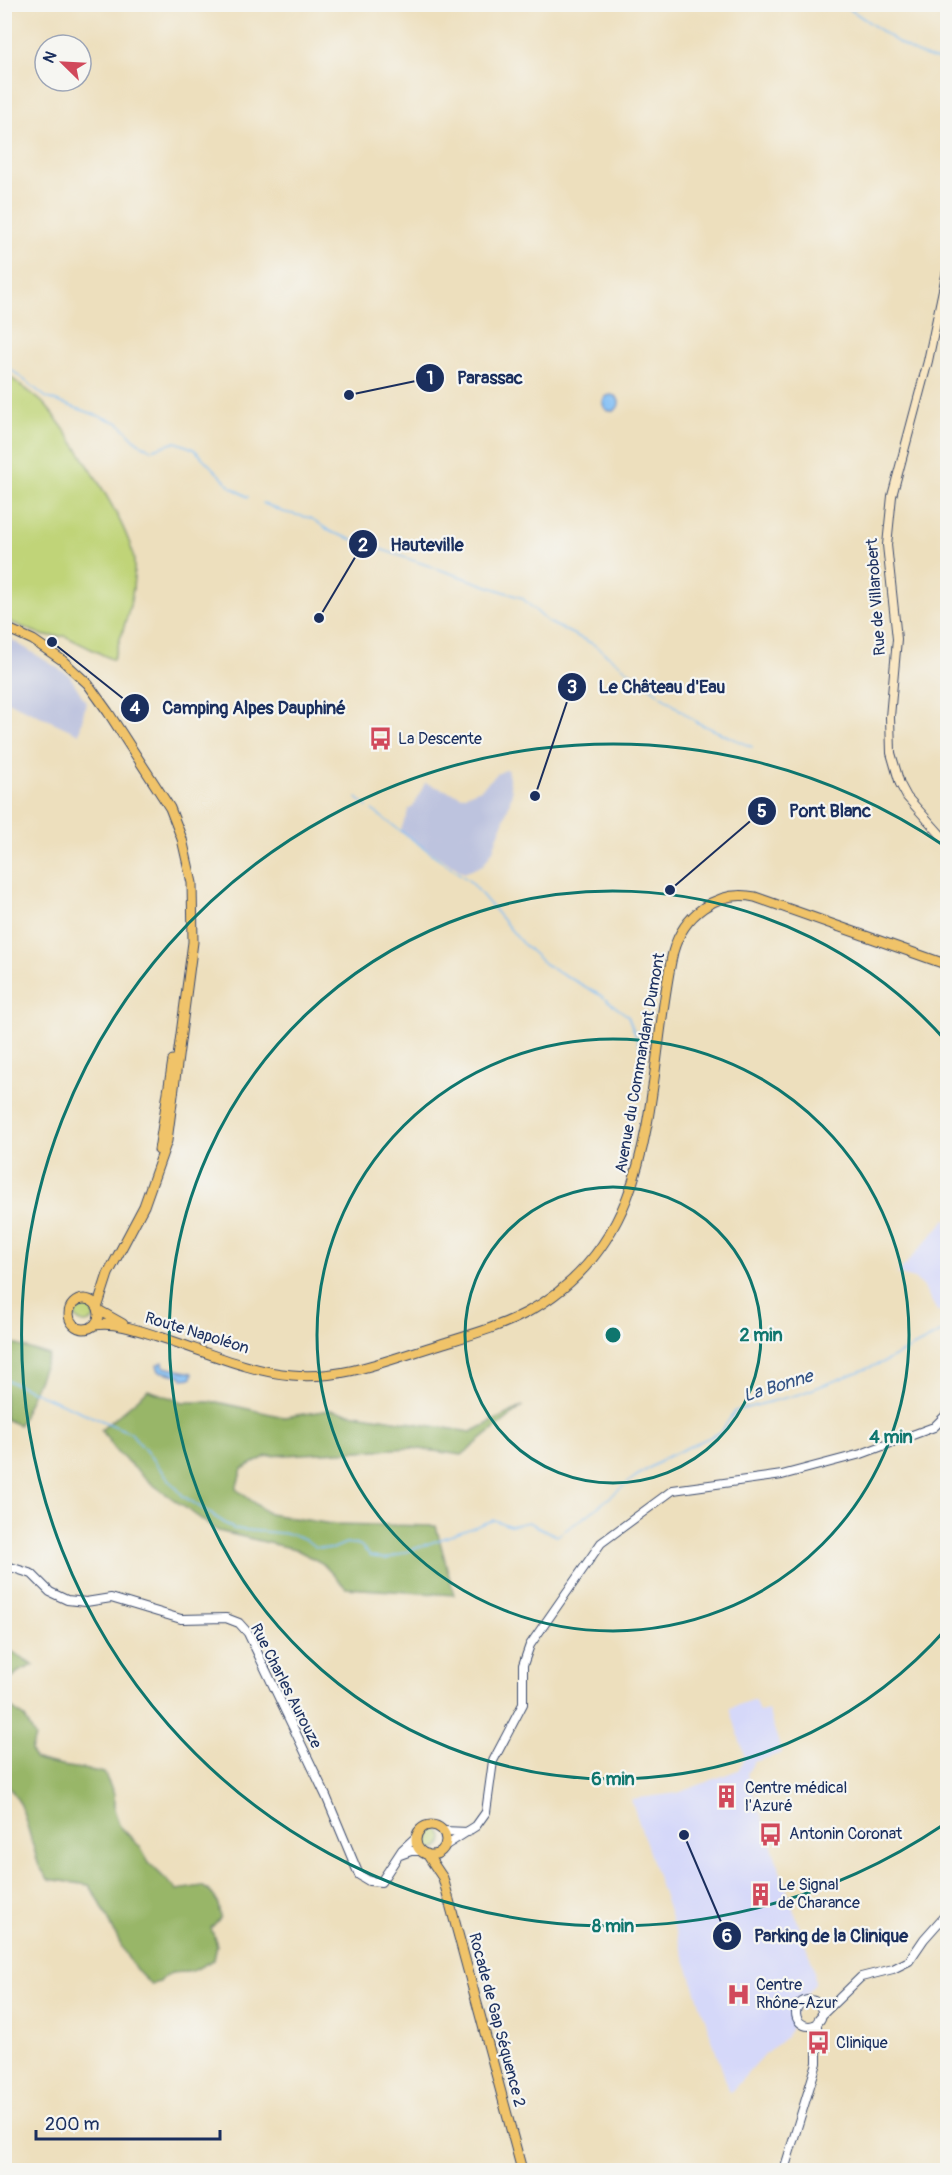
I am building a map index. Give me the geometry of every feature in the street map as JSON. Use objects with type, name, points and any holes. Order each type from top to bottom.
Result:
[{"type":"main road","name":"Rue de Villarobert","points":[[948,266],[936,327],[892,496],[887,545],[897,639],[890,717],[891,753],[894,768],[907,797],[948,843]]},
{"type":"main road","points":[[4,627],[33,640],[62,660],[88,684],[151,776],[179,830],[189,862],[194,922],[157,1170],[135,1224],[108,1274],[95,1324],[88,1329],[80,1328],[70,1319],[72,1304],[85,1298],[108,1274]]},
{"type":"main road","name":"Avenue du Commandant Dumont","points":[[502,1324],[532,1309],[563,1288],[586,1266],[616,1225],[629,1200],[643,1147],[670,967],[678,936],[690,917],[719,900],[748,896],[948,964]]},
{"type":"main road","points":[[85,1298],[99,1308]]},
{"type":"main road","name":"Route Napoléon","points":[[99,1308],[130,1328]]},
{"type":"main road","name":"Route Napoléon","points":[[95,1324],[130,1328],[289,1375],[342,1373],[502,1324]]},
{"type":"main road","points":[[429,1824],[444,1831],[445,1847],[436,1854],[424,1852],[416,1838],[421,1827],[429,1824]]},
{"type":"main road","name":"Rocade de Gap Séquence 2","points":[[445,1847],[443,1878],[522,2170]]},
{"type":"main road","name":"Rocade de Gap Séquence 2","points":[[424,1852],[443,1878]]},
{"type":"street","points":[[445,1847],[469,1832],[486,1812],[494,1761],[523,1704],[524,1665],[530,1645],[601,1543],[673,1490],[782,1474],[861,1454],[934,1427],[948,1413]]},
{"type":"street","name":"Rue Charles Aurouze","points":[[4,1565],[32,1574],[50,1592],[67,1600],[86,1602],[111,1598],[166,1617],[196,1620],[226,1618],[239,1623],[248,1633],[321,1786],[355,1869],[362,1878],[378,1883],[388,1875],[396,1858],[416,1838]]},
{"type":"street","points":[[444,1831],[469,1832]]},
{"type":"street","points":[[396,1858],[411,1851],[424,1852]]},
{"type":"street","points":[[808,2027],[861,1977],[893,1969],[909,1961],[948,1911]]},
{"type":"street","points":[[784,2170],[815,2073],[818,2043],[819,2005],[814,2000],[807,2000],[799,2007],[798,2021],[808,2027],[818,2043]]},
{"type":"street","points":[[819,2005],[834,2004]]},
{"type":"shaded area","points":[[4,635],[69,675],[86,702],[79,734],[5,700]]},
{"type":"shaded area","points":[[507,769],[512,792],[509,805],[493,850],[483,865],[464,873],[400,832],[409,809],[413,807],[425,783],[462,796],[481,789],[497,774]]},
{"type":"shaded area","points":[[947,1218],[947,1311],[937,1311],[923,1286],[915,1279],[897,1274]]},
{"type":"shaded area","points":[[755,1699],[759,1712],[768,1710],[782,1753],[754,1762],[747,1774],[814,1969],[815,1984],[799,2002],[791,2030],[784,2039],[764,2055],[730,2093],[631,1799],[678,1793],[738,1770],[745,1758],[730,1708]]},
{"type":"green space","points":[[5,373],[41,401],[66,431],[96,478],[131,547],[134,562],[133,587],[113,660],[65,636],[45,636],[5,620]]},
{"type":"green space","points":[[81,1303],[89,1303],[95,1309],[95,1317],[89,1323],[81,1323],[75,1317],[75,1309]]},
{"type":"green space","points":[[4,1341],[49,1355],[19,1425],[5,1419]]},
{"type":"green space","points":[[148,1390],[183,1402],[217,1402],[284,1417],[330,1410],[471,1432],[523,1406],[462,1455],[412,1448],[267,1456],[242,1469],[236,1489],[269,1514],[332,1524],[436,1526],[454,1595],[346,1588],[322,1563],[295,1549],[218,1531],[152,1484],[118,1453],[101,1430]]},
{"type":"green space","points":[[4,1647],[34,1665],[18,1672],[5,1685]]},
{"type":"green space","points":[[4,1702],[25,1718],[35,1737],[31,1751],[34,1759],[104,1773],[114,1794],[114,1809],[119,1825],[140,1847],[149,1863],[177,1890],[202,1886],[214,1896],[218,1903],[220,1918],[211,1928],[217,1945],[214,1960],[193,1971],[169,1974],[160,1982],[151,1984],[131,1963],[89,1885],[48,1879],[39,1866],[21,1805],[5,1780]]},
{"type":"green space","points":[[432,1828],[440,1831],[443,1839],[440,1847],[432,1850],[424,1847],[421,1839],[424,1831]]},
{"type":"water","points":[[611,395],[619,403],[611,411],[603,403]]},
{"type":"water","points":[[163,1362],[164,1367],[193,1373],[192,1378],[182,1379],[181,1376],[159,1371],[157,1365]]},
{"type":"waterway","points":[[840,4],[919,54],[948,61]]},
{"type":"waterway","points":[[4,364],[47,398],[119,423],[137,442],[151,450],[176,442],[194,449],[231,487],[248,497]]},
{"type":"waterway","points":[[263,503],[283,512],[311,518],[331,532],[522,598],[548,622],[593,644],[696,722],[752,747]]},
{"type":"waterway","points":[[357,798],[367,807]]},
{"type":"waterway","points":[[372,810],[472,883],[521,942],[545,964],[600,995],[628,1016],[644,1057]]},
{"type":"waterway","name":"La Bonne","points":[[4,1379],[131,1433],[183,1496],[234,1529],[291,1534],[305,1539],[315,1547],[332,1549],[346,1543],[360,1545],[371,1556],[386,1559],[494,1520],[510,1526],[528,1522],[557,1536],[635,1477],[667,1457],[721,1432],[735,1411],[800,1394],[884,1362],[948,1329]]},
{"type":"place","name":"Parassac","points":[[349,395]]},
{"type":"place","name":"Hauteville","points":[[319,618]]},
{"type":"place","name":"Camping Alpes Dauphiné","points":[[52,642]]},
{"type":"place","name":"La Descente","points":[[380,739]]},
{"type":"place","name":"Le Château d'Eau","points":[[535,796]]},
{"type":"place","name":"Pont Blanc","points":[[670,890]]},
{"type":"place","name":"Centre médical l'Azuré","points":[[727,1797]]},
{"type":"place","name":"Antonin Coronat","points":[[771,1834]]},
{"type":"place","name":"Parking de la Clinique","points":[[684,1835]]},
{"type":"place","name":"Le Signal de Charance","points":[[760,1894]]},
{"type":"place","name":"Centre Rhône-Azur","points":[[738,1994]]},
{"type":"place","name":"Clinique","points":[[818,2043]]}]
